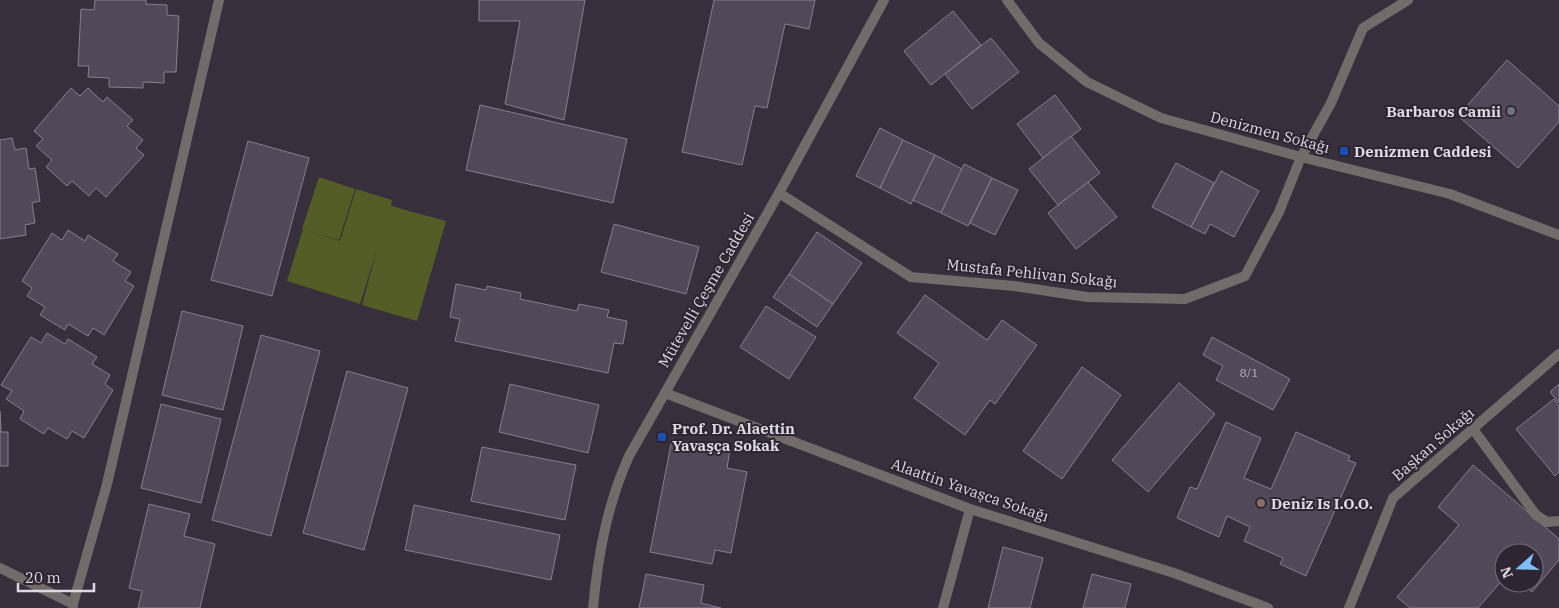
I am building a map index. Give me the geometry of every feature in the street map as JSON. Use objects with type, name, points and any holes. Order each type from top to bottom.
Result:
[{"type":"street","points":[[0,568],[73,606],[107,484],[219,0]]},
{"type":"street","name":"Mütevelli Çeşme Caddesi","points":[[593,608],[602,539],[617,483],[629,456],[779,193],[884,0]]},
{"type":"street","name":"Denizmen Sokağı","points":[[1008,0],[1038,43],[1087,82],[1161,118],[1301,157],[1450,194],[1559,235]]},
{"type":"street","name":"Mustafa Pehlivan Sokağı","points":[[779,193],[911,277],[1014,286],[1087,297],[1186,299],[1245,276],[1279,212],[1301,157],[1332,103],[1363,28],[1408,0]]},
{"type":"street","name":"Başkan Sokağı","points":[[1350,608],[1393,498],[1559,354]]},
{"type":"street","name":"Alaattin Yavaşca Sokağı","points":[[665,393],[970,509],[1174,573],[1268,608]]},
{"type":"street","points":[[1473,429],[1536,515],[1547,522],[1559,521]]},
{"type":"street","points":[[943,608],[970,509]]},
{"type":"green space","points":[[319,177],[355,189],[339,240],[302,229]]},
{"type":"green space","points":[[356,189],[392,200],[391,206],[446,221],[417,321],[362,305],[377,249],[360,304],[287,281],[303,229],[340,241]]},
{"type":"building","points":[[95,0],[146,0],[146,4],[167,5],[167,15],[179,16],[176,72],[164,72],[164,83],[143,82],[143,88],[109,87],[109,78],[88,77],[89,66],[78,66],[81,9],[94,10]]},
{"type":"building","points":[[479,0],[585,0],[564,120],[505,104],[520,21],[479,21]]},
{"type":"building","points":[[714,0],[815,0],[809,29],[785,24],[767,108],[755,106],[742,165],[682,152]]},
{"type":"building","points":[[953,11],[981,45],[931,85],[904,51]]},
{"type":"building","points":[[991,38],[1019,72],[972,109],[945,74]]},
{"type":"building","name":"Barbaros Camii","points":[[1507,60],[1559,106],[1559,122],[1518,168],[1458,116]]},
{"type":"building","points":[[71,88],[80,96],[88,88],[103,102],[107,97],[133,120],[127,126],[143,140],[136,148],[144,155],[106,197],[96,188],[89,196],[72,181],[67,186],[46,167],[52,160],[36,146],[43,139],[34,131]]},
{"type":"building","points":[[1055,95],[1081,129],[1043,158],[1017,124]]},
{"type":"building","points":[[480,105],[627,139],[613,203],[466,170]]},
{"type":"building","points":[[880,128],[903,140],[880,188],[856,176]]},
{"type":"building","points":[[1071,136],[1100,173],[1058,205],[1029,169]]},
{"type":"building","points":[[12,138],[15,150],[26,148],[29,169],[35,168],[40,201],[32,203],[35,223],[25,225],[26,235],[0,239],[0,140]]},
{"type":"building","points":[[903,140],[935,155],[911,204],[880,188]]},
{"type":"building","points":[[248,141],[309,158],[272,296],[211,280]]},
{"type":"building","points":[[935,155],[962,169],[941,213],[913,200]]},
{"type":"building","points":[[1176,163],[1214,183],[1191,227],[1152,207]]},
{"type":"building","points":[[964,164],[992,178],[968,226],[941,213]]},
{"type":"building","points":[[1221,171],[1259,191],[1234,237],[1210,224],[1205,234],[1191,227]]},
{"type":"building","points":[[992,178],[1018,190],[995,235],[970,223]]},
{"type":"building","points":[[1088,182],[1117,217],[1076,249],[1048,213]]},
{"type":"building","points":[[614,224],[699,247],[686,294],[601,272]]},
{"type":"building","points":[[68,230],[85,241],[88,235],[118,254],[113,261],[131,272],[125,281],[134,286],[104,335],[93,328],[88,336],[68,324],[65,330],[40,315],[45,307],[27,296],[32,288],[22,281],[52,233],[62,240]]},
{"type":"building","points":[[817,232],[862,263],[833,304],[789,274]]},
{"type":"building","points":[[789,274],[833,304],[817,327],[773,297]]},
{"type":"building","points":[[456,284],[486,290],[487,286],[521,293],[520,299],[577,311],[579,304],[609,310],[607,317],[627,321],[623,344],[614,343],[608,373],[455,341],[460,319],[450,317]]},
{"type":"building","points":[[925,295],[987,340],[1002,320],[1037,345],[995,404],[990,400],[965,435],[914,398],[939,363],[897,333]]},
{"type":"building","points":[[766,306],[816,337],[789,379],[740,347]]},
{"type":"building","points":[[182,311],[243,326],[223,410],[162,395]]},
{"type":"building","points":[[47,333],[65,344],[68,339],[97,357],[92,364],[110,375],[105,384],[113,390],[84,438],[72,431],[67,439],[48,428],[44,434],[20,419],[24,411],[6,399],[12,391],[1,385],[31,337],[41,343]]},
{"type":"building","points":[[261,335],[320,351],[271,536],[212,520]]},
{"type":"building","points":[[1212,337],[1290,379],[1273,410],[1216,380],[1223,366],[1203,355]]},
{"type":"building","points":[[1082,367],[1121,395],[1062,479],[1023,451]]},
{"type":"building","points":[[347,371],[408,388],[364,550],[303,533]]},
{"type":"building","points":[[1179,383],[1215,414],[1148,492],[1112,460]]},
{"type":"building","points":[[510,384],[599,405],[588,453],[499,432]]},
{"type":"building","points":[[1559,384],[1559,403],[1550,392]]},
{"type":"building","points":[[1554,399],[1559,406],[1559,472],[1555,476],[1516,429]]},
{"type":"building","points":[[161,404],[221,419],[201,503],[141,488]]},
{"type":"building","points":[[0,411],[1,432],[8,432],[8,466],[0,466]]},
{"type":"building","name":"Deniz Is I.O.O.","points":[[1226,422],[1261,438],[1244,478],[1271,489],[1296,432],[1350,456],[1348,460],[1356,463],[1306,576],[1280,564],[1283,558],[1244,541],[1250,527],[1227,516],[1219,537],[1177,518],[1190,487],[1197,489]]},
{"type":"building","points":[[672,439],[730,450],[727,468],[747,472],[731,553],[715,550],[712,564],[650,552]]},
{"type":"building","points":[[482,447],[576,465],[565,520],[471,501]]},
{"type":"building","points":[[1473,465],[1559,539],[1559,560],[1544,578],[1544,543],[1494,543],[1494,590],[1478,608],[1410,608],[1397,597],[1459,525],[1438,507]]},
{"type":"building","points":[[149,504],[190,514],[184,536],[215,544],[200,608],[138,608],[142,591],[129,588]]},
{"type":"building","points":[[414,505],[560,535],[551,580],[405,550]]},
{"type":"building","points":[[1003,547],[1043,558],[1030,608],[988,608]]},
{"type":"building","points":[[646,574],[704,585],[701,603],[721,608],[639,608]]},
{"type":"building","points":[[1092,574],[1131,584],[1125,608],[1083,608]]},
{"type":"place","name":"Barbaros Camii","points":[[1511,111]]},
{"type":"place","name":"Denizmen Caddesi","points":[[1344,151]]},
{"type":"place","name":"Prof. Dr. Alaettin Yavaşça Sokak","points":[[662,437]]},
{"type":"place","name":"Deniz Is I.O.O.","points":[[1261,503]]}]
